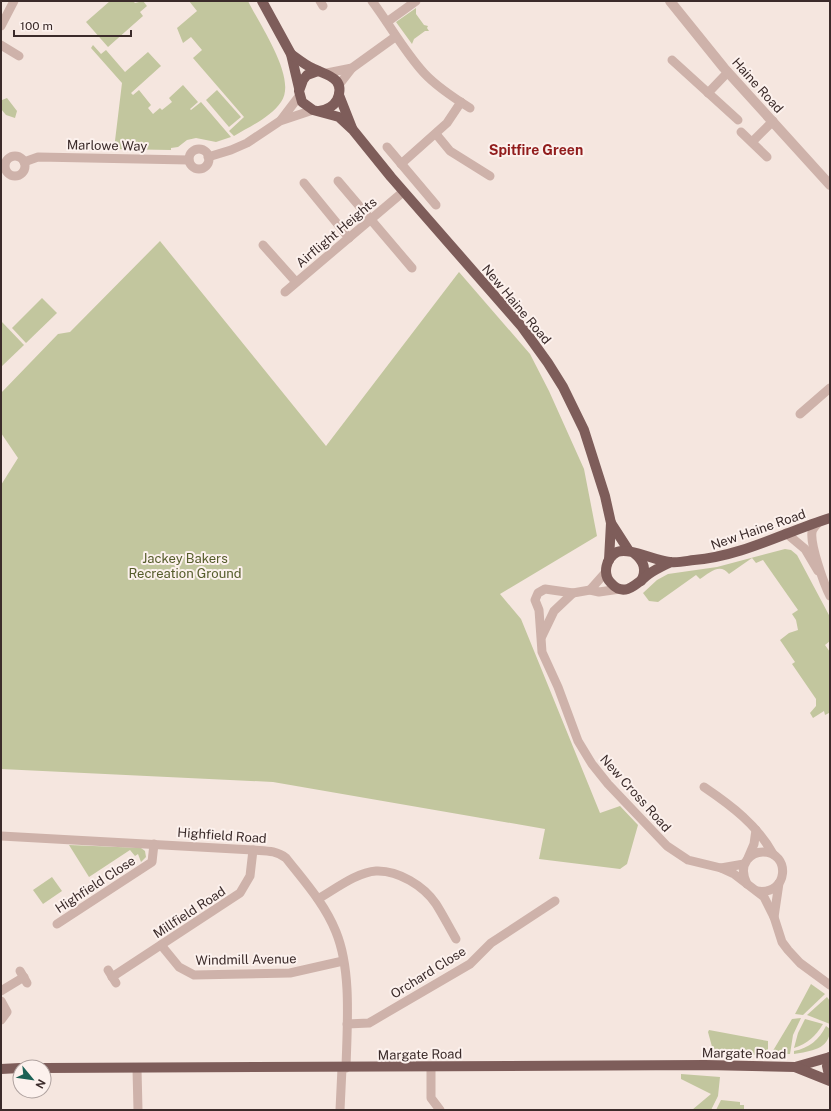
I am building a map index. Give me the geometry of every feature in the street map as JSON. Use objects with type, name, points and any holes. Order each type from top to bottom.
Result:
[{"type":"main road","name":"New Haine Road","points":[[262,1],[291,54],[299,93],[307,107],[339,117],[353,130],[403,192],[514,318],[548,363],[563,387],[584,430],[599,472],[611,523],[606,572]]},
{"type":"main road","name":"New Haine Road","points":[[291,54],[303,63],[332,76],[353,130]]},
{"type":"main road","points":[[299,93],[303,80],[307,75],[323,72]]},
{"type":"main road","points":[[316,111],[332,106],[338,91]]},
{"type":"main road","name":"New Haine Road","points":[[632,552],[671,562],[709,559],[758,545],[786,533],[830,518]]},
{"type":"main road","name":"New Haine Road","points":[[611,523],[632,552],[642,562],[644,568],[642,579],[638,584]]},
{"type":"main road","points":[[608,560],[617,552],[632,552]]},
{"type":"main road","name":"New Haine Road","points":[[620,589],[633,588],[648,574],[671,562]]},
{"type":"main road","points":[[606,572],[610,583],[620,589]]},
{"type":"main road","name":"Margate Road","points":[[52,1068],[344,1068],[647,1065],[795,1067],[830,1057],[827,1072],[830,1081]]},
{"type":"main road","name":"Margate Road","points":[[795,1067],[830,1081]]},
{"type":"main road","points":[[1,1069],[12,1068]]},
{"type":"street","points":[[1,26],[14,1]]},
{"type":"street","points":[[372,1],[387,22],[395,37],[424,74],[443,90],[470,108]]},
{"type":"street","points":[[387,22],[416,1]]},
{"type":"street","name":"Haine Road","points":[[670,1],[728,72],[830,184]]},
{"type":"street","points":[[338,91],[352,68],[395,37]]},
{"type":"street","points":[[1,45],[19,56]]},
{"type":"street","points":[[672,60],[738,120]]},
{"type":"street","points":[[323,72],[352,68]]},
{"type":"street","points":[[708,93],[728,72]]},
{"type":"street","name":"Marlowe Way","points":[[24,162],[38,157],[189,160],[191,166],[200,169],[206,166],[208,157],[247,143],[280,121],[291,109],[299,93]]},
{"type":"street","points":[[401,164],[447,123],[461,102]]},
{"type":"street","name":"Marlowe Way","points":[[280,121],[316,111]]},
{"type":"street","points":[[752,142],[773,121]]},
{"type":"street","points":[[741,132],[767,157]]},
{"type":"street","points":[[436,134],[450,151],[490,176]]},
{"type":"street","points":[[387,147],[436,205]]},
{"type":"street","points":[[189,160],[191,154],[196,150],[205,152],[208,157]]},
{"type":"street","name":"Marlowe Way","points":[[14,156],[20,158],[24,162],[25,169],[18,176],[8,174],[3,166],[14,156]]},
{"type":"street","points":[[338,181],[412,268]]},
{"type":"street","points":[[304,183],[349,238]]},
{"type":"street","name":"Airflight Heights","points":[[285,292],[403,192]]},
{"type":"street","points":[[264,245],[296,282]]},
{"type":"street","points":[[800,414],[829,391]]},
{"type":"street","points":[[819,522],[812,534],[823,579]]},
{"type":"street","points":[[786,533],[805,549],[823,579],[830,596]]},
{"type":"street","points":[[590,590],[606,572]]},
{"type":"street","name":"New Cross Road","points":[[620,589],[599,592],[590,590],[573,593],[545,589],[538,593],[535,604],[539,610],[542,652],[558,687],[578,741],[592,764],[608,784],[667,846],[688,860],[721,868],[734,874],[764,897],[774,917],[782,942],[794,958],[830,985]]},
{"type":"street","points":[[542,636],[555,609],[558,597],[553,591]]},
{"type":"street","points":[[539,610],[546,613],[555,609],[573,593]]},
{"type":"street","points":[[704,787],[748,820],[764,838],[773,854]]},
{"type":"street","points":[[747,884],[743,871],[754,844],[756,830]]},
{"type":"street","name":"Highfield Road","points":[[1,836],[253,850],[274,852],[281,854],[286,858],[318,899],[336,932],[343,961],[347,985],[347,1024],[340,1110]]},
{"type":"street","name":"Highfield Close","points":[[58,924],[152,862],[154,844]]},
{"type":"street","name":"Millfield Road","points":[[112,977],[240,893],[250,876],[253,850]]},
{"type":"street","name":"New Cross Road","points":[[721,868],[746,861],[760,852],[773,854],[778,859],[783,870],[779,883],[774,917]]},
{"type":"street","points":[[318,899],[352,878],[375,871],[398,874],[421,888],[435,903],[456,939]]},
{"type":"street","points":[[757,891],[769,891],[779,883]]},
{"type":"street","name":"Orchard Close","points":[[347,1024],[369,1023],[470,964],[490,943],[556,901]]},
{"type":"street","name":"Windmill Avenue","points":[[161,945],[173,962],[186,972],[194,974],[290,973],[343,961]]},
{"type":"street","points":[[1,991],[23,977]]},
{"type":"street","points":[[1,1001],[7,1012],[1,1020]]},
{"type":"street","points":[[431,1067],[431,1098],[440,1110]]},
{"type":"street","points":[[137,1069],[138,1110]]},
{"type":"green space","points":[[110,1],[133,1],[135,3],[143,1],[147,6],[140,12],[143,16],[108,47],[86,22]]},
{"type":"green space","points":[[189,1],[248,1],[268,37],[281,66],[285,80],[285,92],[281,102],[266,117],[234,136],[229,131],[244,117],[193,58],[202,50],[191,37],[183,43],[177,28],[197,11]]},
{"type":"green space","points":[[416,8],[416,14],[424,25],[428,26],[427,28],[429,31],[425,31],[414,39],[412,44],[396,22]]},
{"type":"green space","points":[[93,45],[101,54],[106,50],[125,72],[148,52],[161,66],[131,93],[133,95],[139,90],[151,105],[148,108],[153,114],[160,108],[162,110],[172,102],[169,98],[183,85],[198,102],[190,109],[191,110],[201,102],[231,137],[216,142],[196,138],[187,140],[178,147],[171,148],[171,150],[114,149],[122,83],[91,48]]},
{"type":"green space","points":[[217,90],[241,117],[229,127],[206,100]]},
{"type":"green space","points":[[1,98],[2,100],[7,98],[17,111],[15,118],[6,115],[1,109]]},
{"type":"green space","name":"Jackey Bakers Recreation Ground","points":[[160,241],[326,446],[459,272],[530,354],[549,391],[584,469],[597,536],[500,594],[521,619],[600,813],[620,806],[638,825],[627,864],[620,869],[539,859],[545,829],[273,782],[1,769],[1,485],[18,458],[1,433],[1,393],[58,334],[70,332]]},
{"type":"green space","points":[[42,298],[57,313],[26,343],[12,328]]},
{"type":"green space","points":[[1,321],[24,345],[1,367]]},
{"type":"green space","points":[[785,549],[791,550],[797,555],[830,617],[830,641],[825,645],[830,652],[830,714],[825,715],[824,711],[813,718],[810,713],[816,706],[816,699],[792,664],[795,662],[780,640],[789,633],[798,630],[796,620],[792,614],[798,610],[763,560],[756,563],[752,558],[729,574],[722,569],[718,569],[700,579],[696,575],[658,602],[649,601],[643,593],[657,580],[668,574],[717,567]]},
{"type":"green space","points":[[69,845],[141,848],[145,851],[146,857],[141,862],[138,854],[135,856],[130,850],[89,877]]},
{"type":"green space","points":[[52,877],[62,891],[43,904],[33,890]]},
{"type":"green space","points":[[811,984],[825,994],[803,1015],[795,1014]]},
{"type":"green space","points":[[827,997],[830,1001],[830,1024],[807,1015]]},
{"type":"green space","points":[[801,1018],[793,1035],[790,1054],[771,1054],[792,1019]]},
{"type":"green space","points":[[805,1019],[823,1024],[811,1039],[794,1048],[798,1033]]},
{"type":"green space","points":[[826,1026],[830,1029],[829,1036],[823,1045],[812,1050],[794,1054],[794,1051],[813,1043]]},
{"type":"green space","points":[[709,1030],[768,1041],[768,1055],[714,1054],[708,1032]]},
{"type":"green space","points":[[681,1074],[720,1077],[718,1096],[711,1110],[692,1110],[711,1094],[681,1079]]},
{"type":"green space","points":[[721,1100],[740,1102],[740,1105],[744,1105],[744,1110],[716,1110]]},
{"type":"district","name":"Spitfire Green","points":[[536,150]]}]
